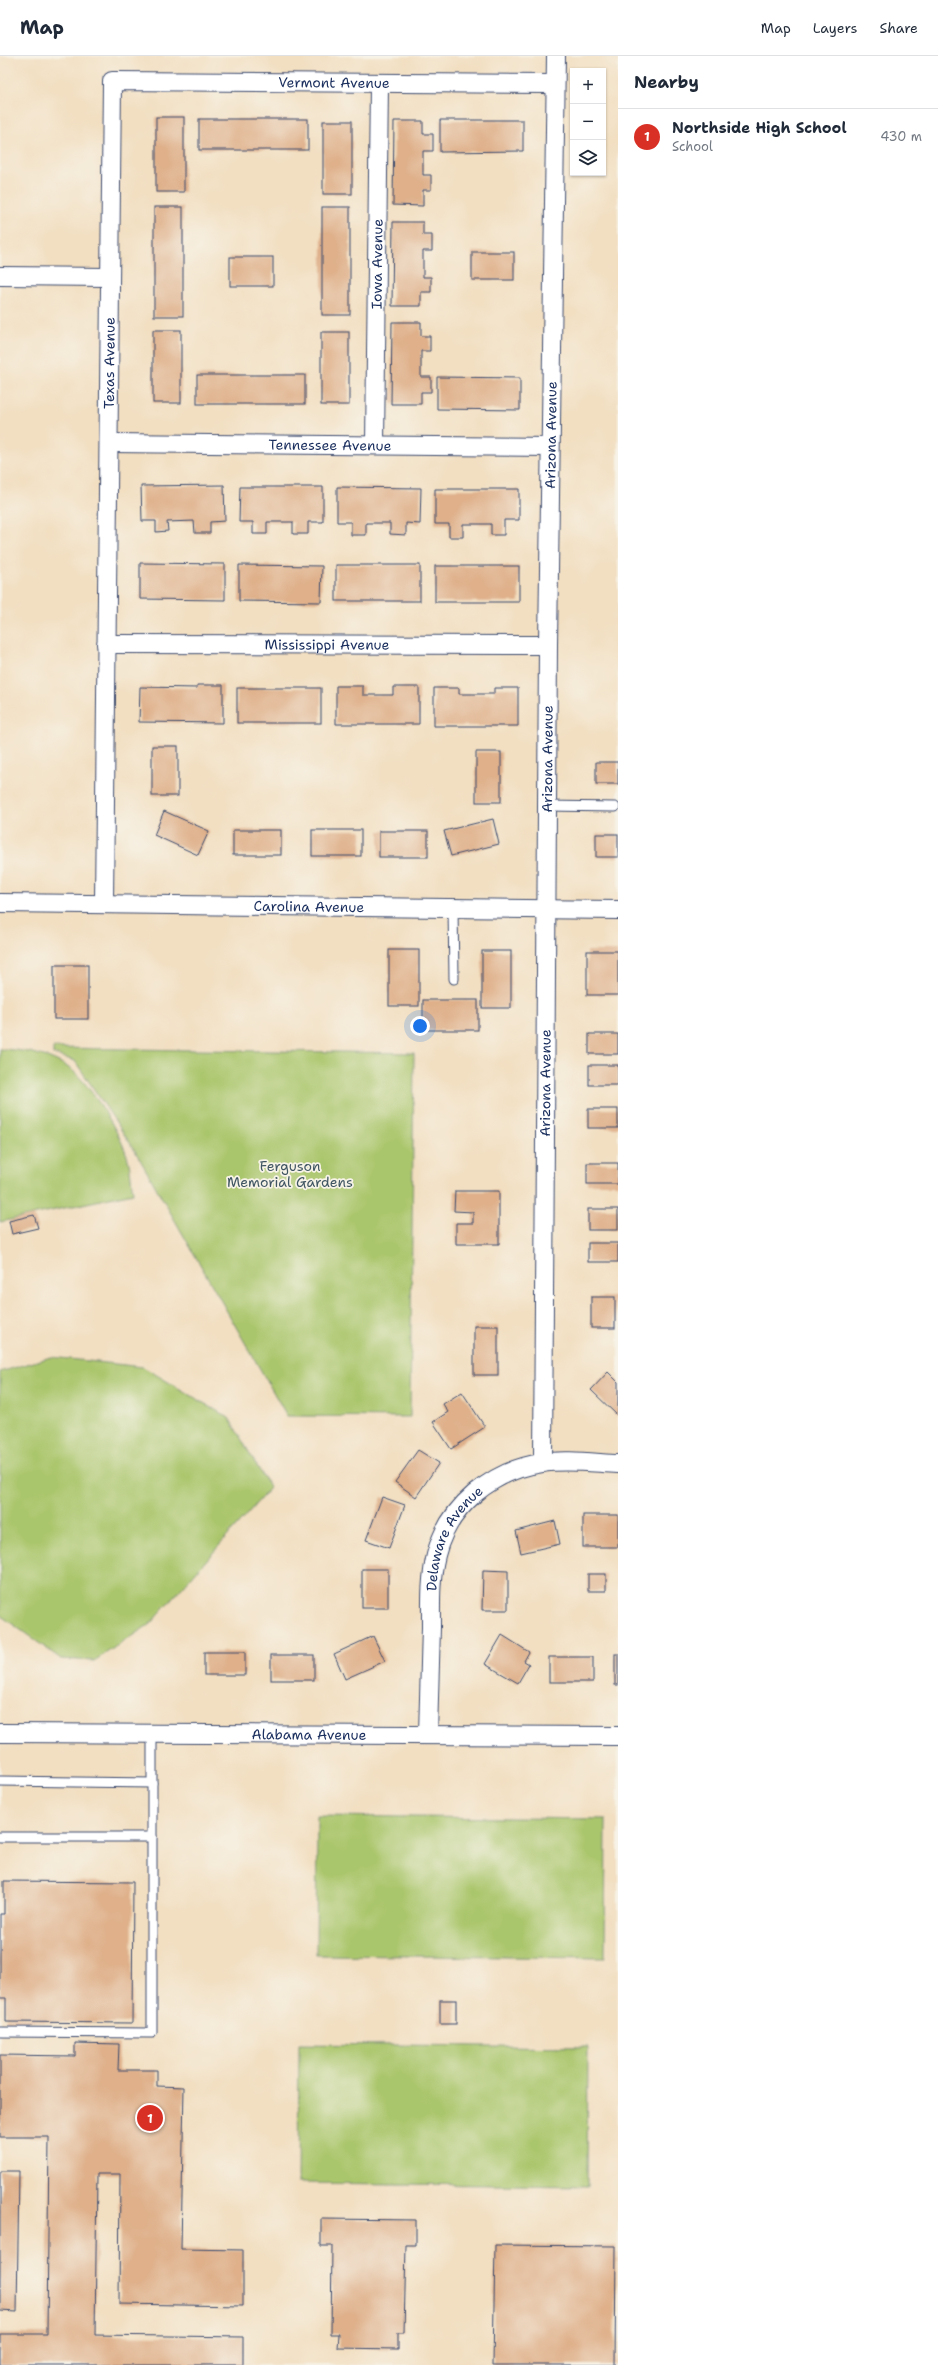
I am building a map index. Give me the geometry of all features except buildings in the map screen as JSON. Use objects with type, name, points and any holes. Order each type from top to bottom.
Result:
[{"type":"street","name":"Arizona Avenue","points":[[543,1463],[548,645],[556,56]]},
{"type":"street","name":"Vermont Avenue","points":[[112,81],[555,84]]},
{"type":"street","name":"Texas Avenue","points":[[104,904],[112,81]]},
{"type":"street","name":"Iowa Avenue","points":[[375,445],[379,83]]},
{"type":"street","points":[[0,276],[109,277]]},
{"type":"street","name":"Tennessee Avenue","points":[[109,443],[550,447]]},
{"type":"street","name":"Mississippi Avenue","points":[[106,644],[548,645]]},
{"type":"street","name":"Carolina Avenue","points":[[0,903],[618,910]]},
{"type":"street","name":"Delaware Avenue","points":[[428,1734],[432,1580],[436,1554],[448,1524],[463,1504],[483,1486],[512,1471],[543,1463],[618,1464]]},
{"type":"street","name":"Alabama Avenue","points":[[0,1733],[618,1736]]},
{"type":"lane","points":[[547,806],[615,807]]},
{"type":"lane","points":[[453,908],[454,980]]},
{"type":"lane","points":[[0,2032],[152,2033],[152,1733]]},
{"type":"lane","points":[[0,1781],[152,1783]]},
{"type":"lane","points":[[0,1837],[152,1837]]},
{"type":"green space","name":"Ferguson Memorial Gardens","points":[[53,1048],[414,1053],[410,1417],[287,1416],[134,1149],[75,1061],[53,1054]]},
{"type":"green space","points":[[0,1049],[29,1052],[48,1057],[73,1071],[80,1078],[97,1099],[113,1125],[125,1149],[130,1167],[133,1193],[0,1222]]},
{"type":"green space","points":[[51,1357],[143,1367],[229,1418],[270,1488],[150,1624],[94,1661],[61,1659],[4,1618],[0,1612],[0,1372]]},
{"type":"green space","points":[[317,1816],[606,1819],[605,1958],[316,1955]]},
{"type":"green space","points":[[299,2044],[588,2047],[587,2186],[298,2183]]},
{"type":"place","name":"Northside High School","points":[[150,2118]]}]
